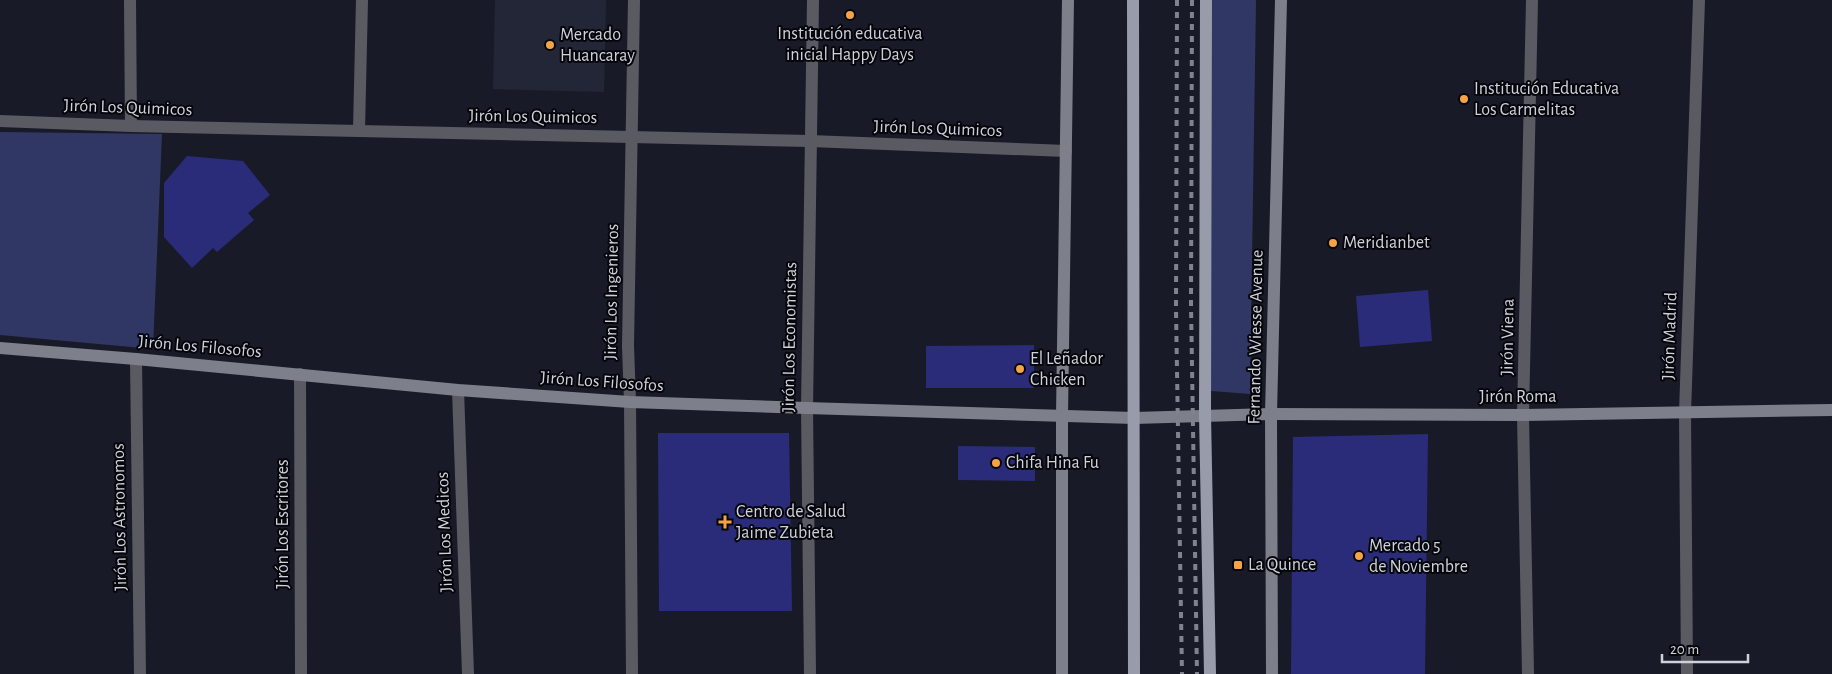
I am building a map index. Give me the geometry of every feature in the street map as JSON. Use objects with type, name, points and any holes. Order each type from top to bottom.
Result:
[{"type":"main road","points":[[1133,0],[1134,674]]},
{"type":"main road","points":[[1206,0],[1205,415],[1210,674]]},
{"type":"street","points":[[130,0],[131,126]]},
{"type":"street","points":[[359,130],[362,0]]},
{"type":"street","name":"Jirón Los Ingenieros","points":[[632,674],[628,346],[634,0]]},
{"type":"street","name":"Jirón Los Economistas","points":[[810,674],[807,408],[813,0]]},
{"type":"street","points":[[1062,674],[1062,416],[1068,0]]},
{"type":"street","name":"Fernando Wiesse Avenue","points":[[1272,674],[1271,414],[1281,0]]},
{"type":"street","name":"Jirón Viena","points":[[1528,674],[1524,415],[1532,0]]},
{"type":"street","name":"Jirón Madrid","points":[[1687,674],[1685,414],[1699,0]]},
{"type":"street","name":"Jirón Los Quimicos","points":[[0,121],[131,126],[810,141],[1066,151]]},
{"type":"street","name":"Jirón Los Filosofos","points":[[0,348],[300,374],[458,390],[630,402],[1134,418],[1205,415]]},
{"type":"street","name":"Jirón Los Astronomos","points":[[136,359],[140,674]]},
{"type":"street","name":"Jirón Los Escritores","points":[[300,374],[301,674]]},
{"type":"street","name":"Jirón Los Medicos","points":[[458,390],[468,674]]},
{"type":"street","name":"Jirón Roma","points":[[1205,415],[1685,414],[1832,410]]},
{"type":"shaded area","name":"Mercado Huancaray","points":[[495,0],[606,0],[604,92],[493,89]]},
{"type":"shaded area","points":[[1209,0],[1256,0],[1250,394],[1211,391]]},
{"type":"shaded area","points":[[0,132],[162,134],[153,349],[0,335]]},
{"type":"building","points":[[187,156],[243,161],[270,195],[248,213],[254,220],[217,252],[213,248],[192,268],[164,237],[164,183]]},
{"type":"building","points":[[1428,290],[1432,341],[1360,347],[1356,296]]},
{"type":"building","points":[[1034,345],[1034,388],[926,388],[926,346]]},
{"type":"building","name":"Centro de Salud Jaime Zubieta","points":[[658,433],[789,433],[792,611],[659,611]]},
{"type":"building","name":"Mercado 5 de Noviembre","points":[[1428,434],[1425,674],[1291,674],[1293,437]]},
{"type":"building","name":"Chifa Hina Fu","points":[[958,446],[1035,447],[1035,481],[958,480]]},
{"type":"railway","points":[[1177,0],[1176,310],[1182,674]]},
{"type":"railway","points":[[1192,0],[1191,304],[1197,674]]},
{"type":"place","name":"Institución educativa inicial Happy Days","points":[[850,15]]},
{"type":"place","name":"Mercado Huancaray","points":[[550,45]]},
{"type":"place","name":"Institución Educativa Los Carmelitas","points":[[1464,99]]},
{"type":"place","name":"Meridianbet","points":[[1333,243]]},
{"type":"place","name":"El Leñador Chicken","points":[[1020,369]]},
{"type":"place","name":"Chifa Hina Fu","points":[[996,463]]},
{"type":"place","name":"Centro de Salud Jaime Zubieta","points":[[725,522]]},
{"type":"place","name":"Mercado 5 de Noviembre","points":[[1359,556]]},
{"type":"place","name":"La Quince","points":[[1238,565]]}]
